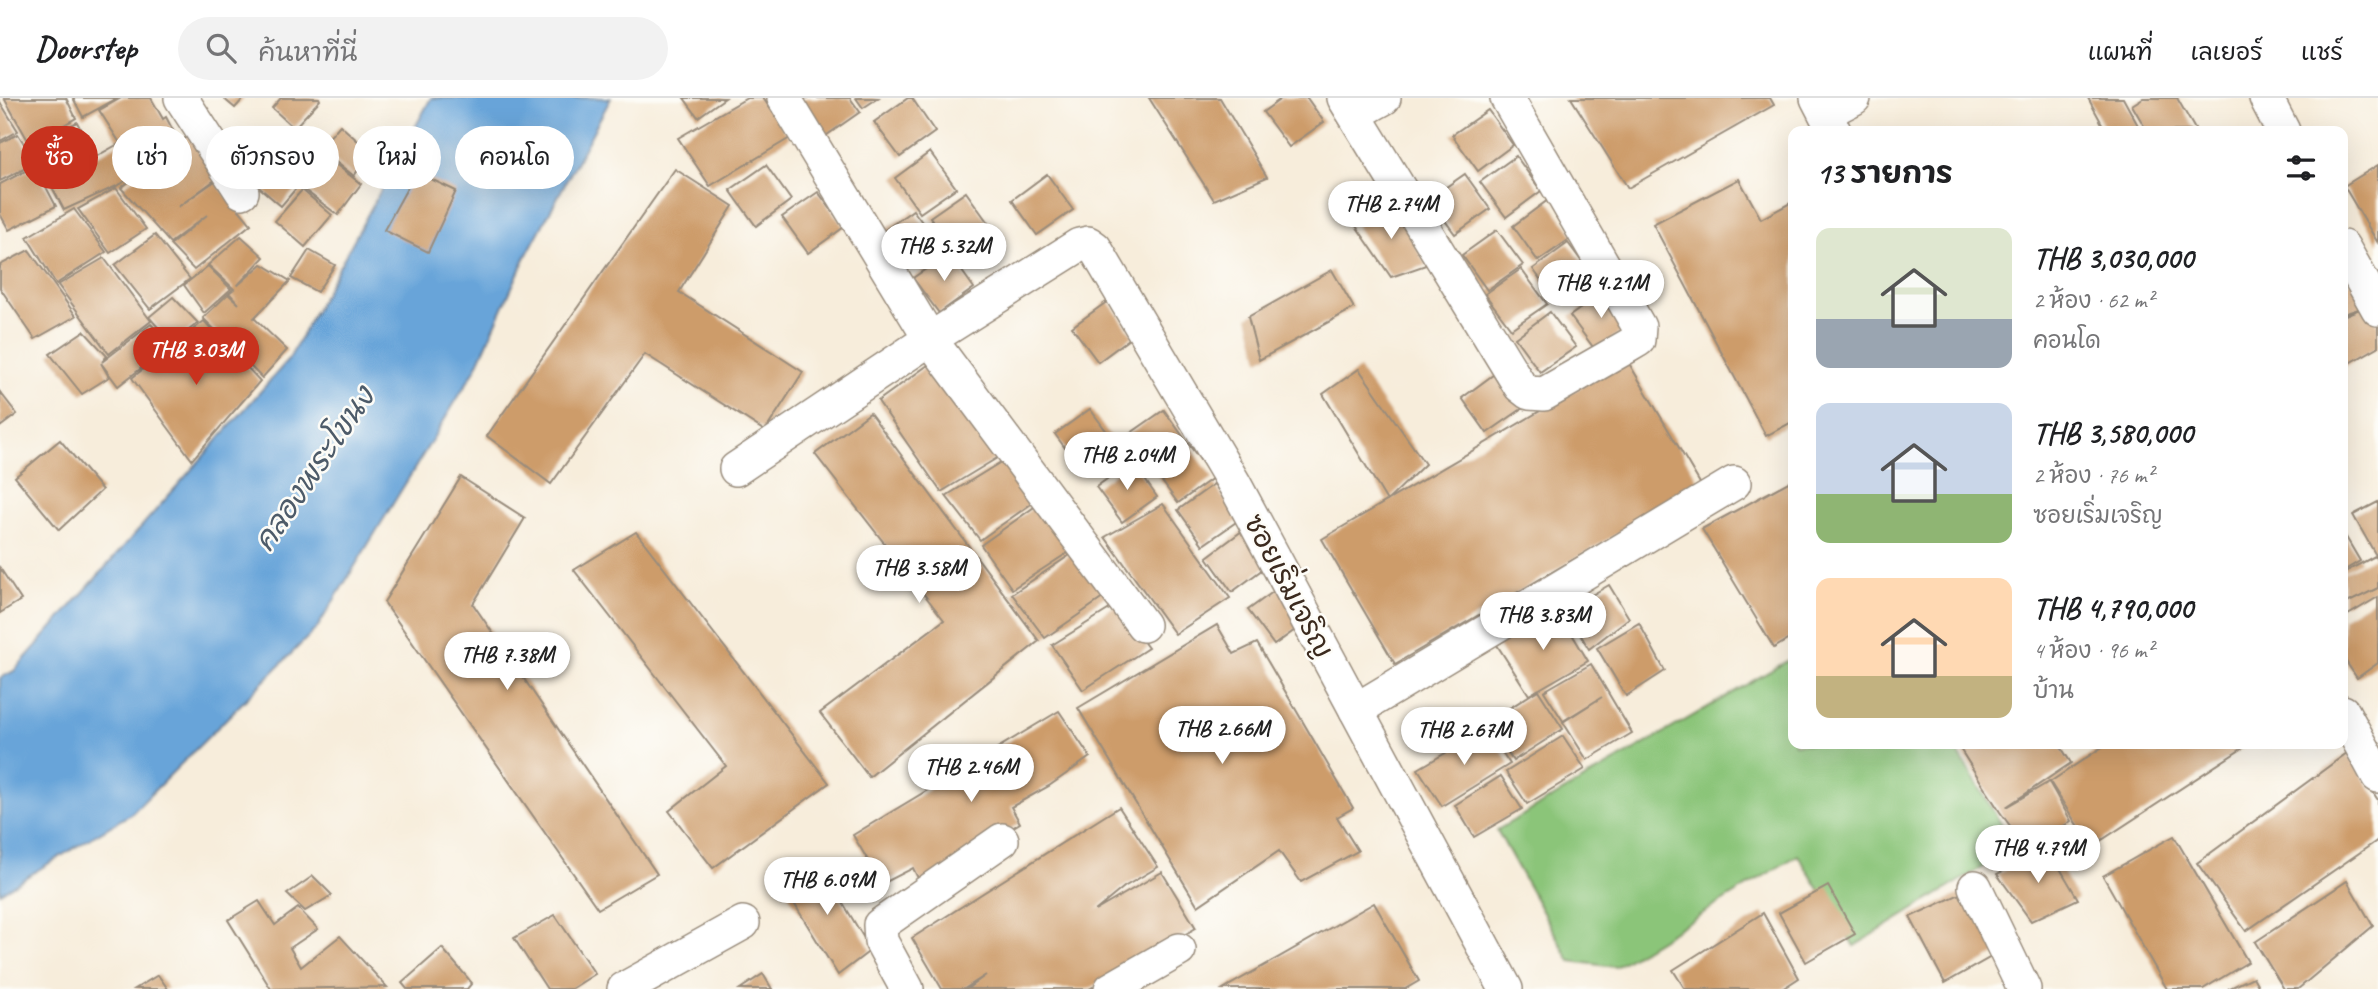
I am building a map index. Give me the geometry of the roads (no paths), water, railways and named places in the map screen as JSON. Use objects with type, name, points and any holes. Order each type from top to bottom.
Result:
[{"type":"street","points":[[181,98],[242,192]]},
{"type":"street","points":[[784,98],[930,339],[1143,625]]},
{"type":"street","points":[[1384,98],[1349,106],[1520,386],[1529,393],[1544,394],[1638,340],[1639,327],[1507,98]]},
{"type":"street","points":[[1825,114],[1854,98]]},
{"type":"street","points":[[2266,98],[2280,126]]},
{"type":"street","name":"ซอยเริ่มเจริญ","points":[[736,469],[930,339],[1079,245],[1088,243],[1095,248],[1235,485],[1506,989]]},
{"type":"street","points":[[2348,256],[2378,309]]},
{"type":"street","points":[[1356,710],[1734,483]]},
{"type":"street","points":[[2348,721],[2378,776]]},
{"type":"street","points":[[906,989],[881,941],[880,925],[1002,840]]},
{"type":"street","points":[[1975,887],[2024,989]]},
{"type":"street","points":[[624,989],[743,923]]},
{"type":"street","points":[[1111,989],[1179,950]]},
{"type":"water","name":"คลองพระโขนง","points":[[431,98],[611,98],[574,167],[574,126],[455,126],[455,189],[562,189],[525,258],[476,368],[317,628],[132,813],[0,893],[0,678],[14,671],[289,359],[381,189],[441,189],[441,126],[416,126]]}]
